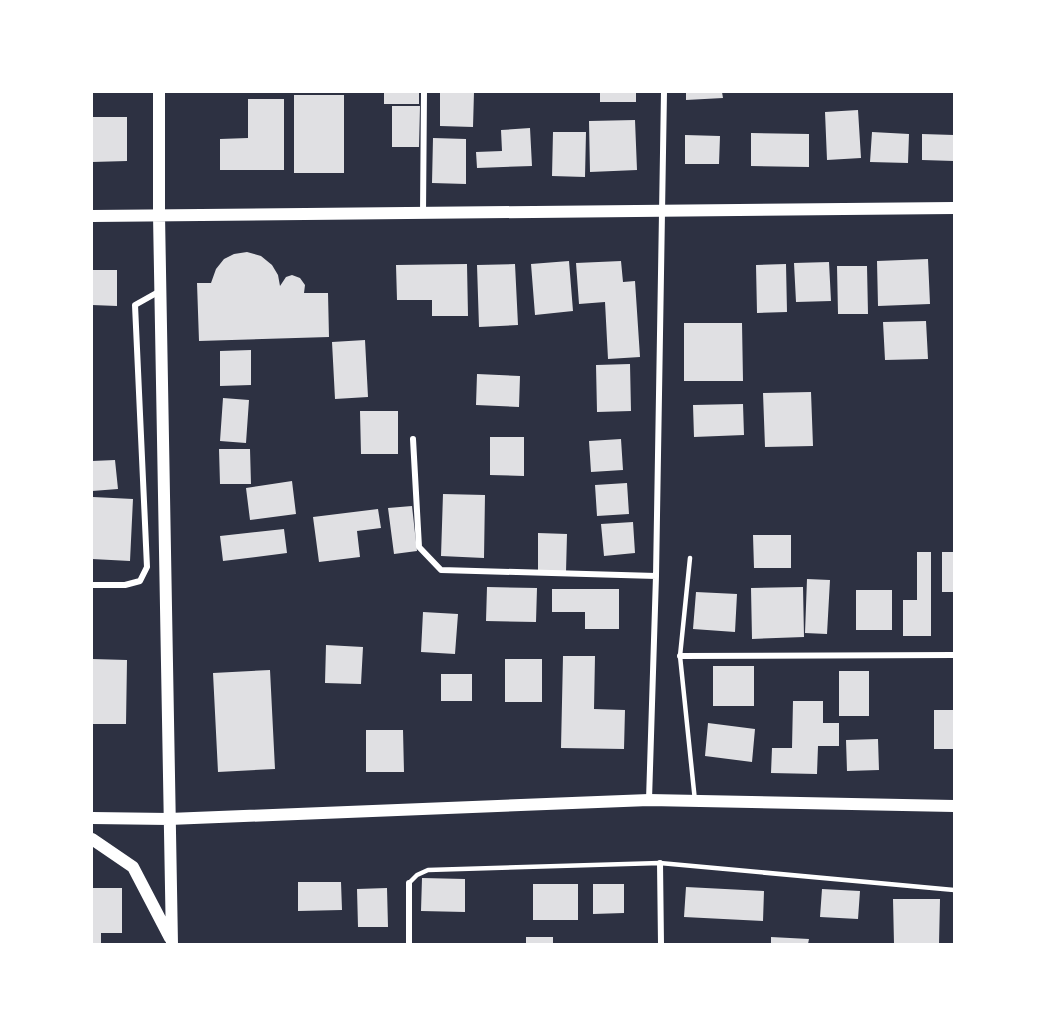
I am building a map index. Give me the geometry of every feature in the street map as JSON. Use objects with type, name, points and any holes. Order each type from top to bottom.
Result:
[{"type":"main road","points":[[159,92],[160,291],[172,943]]},
{"type":"main road","points":[[92,216],[954,208]]},
{"type":"main road","points":[[92,818],[170,819],[649,800],[954,806]]},
{"type":"main road","points":[[92,839],[133,867],[172,943]]},
{"type":"street","points":[[423,213],[424,92]]},
{"type":"street","points":[[649,800],[656,576],[664,92]]},
{"type":"street","points":[[92,585],[125,585],[140,580],[147,567],[135,305],[160,291]]},
{"type":"street","points":[[413,439],[419,547],[441,570],[656,576]]},
{"type":"street","points":[[680,656],[954,655]]},
{"type":"street","points":[[660,863],[661,945]]},
{"type":"street","points":[[409,883],[409,945]]},
{"type":"lane","points":[[690,558],[680,656],[695,801]]},
{"type":"lane","points":[[409,883],[417,875],[428,870],[660,863],[954,890]]},
{"type":"building","points":[[384,92],[419,92],[419,104],[384,104]]},
{"type":"building","points":[[440,92],[474,92],[473,127],[440,126]]},
{"type":"building","points":[[600,92],[636,92],[636,102],[600,102]]},
{"type":"building","points":[[686,92],[722,92],[723,98],[686,100]]},
{"type":"building","points":[[294,95],[344,95],[344,173],[294,173]]},
{"type":"building","points":[[248,99],[284,99],[284,170],[220,170],[220,139],[248,138]]},
{"type":"building","points":[[392,106],[420,106],[419,147],[392,147]]},
{"type":"building","points":[[858,110],[861,158],[827,160],[825,112]]},
{"type":"building","points":[[92,117],[127,117],[127,161],[92,162]]},
{"type":"building","points":[[635,120],[637,170],[590,172],[589,121]]},
{"type":"building","points":[[530,128],[532,166],[477,168],[476,152],[502,151],[501,130]]},
{"type":"building","points":[[553,132],[586,132],[585,177],[552,176]]},
{"type":"building","points":[[872,132],[909,134],[908,163],[870,162]]},
{"type":"building","points":[[751,133],[809,134],[809,167],[751,166]]},
{"type":"building","points":[[922,134],[954,135],[954,161],[922,160]]},
{"type":"building","points":[[685,135],[720,136],[719,164],[685,164]]},
{"type":"building","points":[[433,138],[466,139],[466,184],[432,183]]},
{"type":"building","points":[[247,252],[261,256],[272,265],[278,275],[280,286],[286,277],[292,275],[300,278],[305,285],[304,293],[328,293],[329,337],[199,341],[197,283],[211,283],[216,269],[224,259],[234,254]]},
{"type":"building","points":[[928,259],[930,304],[878,306],[877,261]]},
{"type":"building","points":[[569,261],[573,311],[535,315],[531,264]]},
{"type":"building","points":[[621,261],[623,282],[635,281],[640,357],[608,359],[605,302],[579,304],[576,263]]},
{"type":"building","points":[[829,262],[831,301],[796,302],[794,263]]},
{"type":"building","points":[[467,264],[468,316],[432,316],[432,300],[397,300],[396,265]]},
{"type":"building","points":[[515,264],[518,325],[479,327],[477,265]]},
{"type":"building","points":[[786,264],[787,312],[757,313],[756,265]]},
{"type":"building","points":[[837,266],[867,266],[868,314],[838,314]]},
{"type":"building","points":[[92,270],[117,270],[117,306],[92,305]]},
{"type":"building","points":[[926,321],[928,359],[885,360],[883,322]]},
{"type":"building","points":[[684,323],[742,323],[743,381],[684,381]]},
{"type":"building","points":[[365,340],[368,397],[335,399],[332,342]]},
{"type":"building","points":[[251,350],[251,385],[220,386],[220,351]]},
{"type":"building","points":[[630,364],[631,411],[597,412],[596,365]]},
{"type":"building","points":[[477,374],[520,376],[519,407],[476,405]]},
{"type":"building","points":[[811,392],[813,446],[765,447],[763,393]]},
{"type":"building","points":[[223,398],[249,400],[246,443],[220,441]]},
{"type":"building","points":[[743,404],[744,435],[694,437],[693,405]]},
{"type":"building","points":[[360,411],[398,411],[398,454],[361,454]]},
{"type":"building","points":[[490,437],[524,437],[524,476],[490,475]]},
{"type":"building","points":[[621,439],[623,470],[591,472],[589,441]]},
{"type":"building","points":[[219,449],[250,449],[251,484],[220,484]]},
{"type":"building","points":[[115,460],[118,489],[92,491],[92,461]]},
{"type":"building","points":[[292,481],[296,514],[250,520],[246,488]]},
{"type":"building","points":[[627,483],[629,514],[597,516],[595,485]]},
{"type":"building","points":[[443,494],[485,495],[484,558],[441,556]]},
{"type":"building","points":[[93,497],[133,499],[130,561],[92,559]]},
{"type":"building","points":[[412,506],[417,551],[394,554],[388,508]]},
{"type":"building","points":[[378,509],[381,528],[357,531],[360,557],[319,562],[313,517]]},
{"type":"building","points":[[633,522],[635,553],[604,556],[601,524]]},
{"type":"building","points":[[284,529],[287,553],[223,561],[220,536]]},
{"type":"building","points":[[538,533],[567,534],[566,572],[538,572]]},
{"type":"building","points":[[753,535],[791,535],[791,568],[754,568]]},
{"type":"building","points":[[917,552],[931,552],[931,636],[903,636],[903,600],[917,600]]},
{"type":"building","points":[[942,552],[954,552],[954,592],[942,592]]},
{"type":"building","points":[[807,579],[830,580],[827,634],[805,633]]},
{"type":"building","points":[[487,587],[537,588],[536,622],[486,621]]},
{"type":"building","points":[[803,587],[804,637],[752,639],[751,588]]},
{"type":"building","points":[[552,589],[619,589],[619,629],[585,629],[585,612],[552,612]]},
{"type":"building","points":[[856,590],[892,590],[892,630],[856,630]]},
{"type":"building","points":[[696,592],[737,594],[735,632],[693,629]]},
{"type":"building","points":[[423,612],[458,614],[455,654],[421,652]]},
{"type":"building","points":[[326,645],[363,647],[361,684],[325,683]]},
{"type":"building","points":[[563,656],[595,656],[594,709],[625,710],[624,749],[561,748]]},
{"type":"building","points":[[92,659],[127,660],[126,724],[92,724]]},
{"type":"building","points":[[505,659],[542,659],[542,702],[505,702]]},
{"type":"building","points":[[713,666],[754,666],[754,706],[713,706]]},
{"type":"building","points":[[270,670],[275,769],[218,772],[213,673]]},
{"type":"building","points":[[839,671],[869,671],[869,716],[839,716]]},
{"type":"building","points":[[441,674],[472,674],[472,701],[441,701]]},
{"type":"building","points":[[793,701],[823,701],[823,723],[839,723],[839,746],[818,746],[817,774],[771,773],[772,748],[792,748]]},
{"type":"building","points":[[934,710],[954,710],[954,749],[934,749]]},
{"type":"building","points":[[708,723],[755,729],[752,762],[705,756]]},
{"type":"building","points":[[366,730],[403,730],[404,772],[366,772]]},
{"type":"building","points":[[878,739],[879,770],[847,771],[846,740]]},
{"type":"building","points":[[422,878],[465,879],[465,912],[421,911]]},
{"type":"building","points":[[298,882],[341,882],[342,910],[298,911]]},
{"type":"building","points":[[533,884],[578,884],[578,920],[533,920]]},
{"type":"building","points":[[593,884],[624,884],[624,913],[593,914]]},
{"type":"building","points":[[686,887],[764,891],[763,921],[684,917]]},
{"type":"building","points":[[92,888],[122,888],[122,933],[101,933],[101,944],[92,944]]},
{"type":"building","points":[[387,888],[388,927],[358,927],[357,889]]},
{"type":"building","points":[[822,889],[860,891],[858,919],[820,917]]},
{"type":"building","points":[[893,899],[940,899],[939,944],[894,944]]},
{"type":"building","points":[[526,937],[553,937],[553,944],[526,944]]},
{"type":"building","points":[[771,937],[809,939],[808,944],[771,944]]}]
